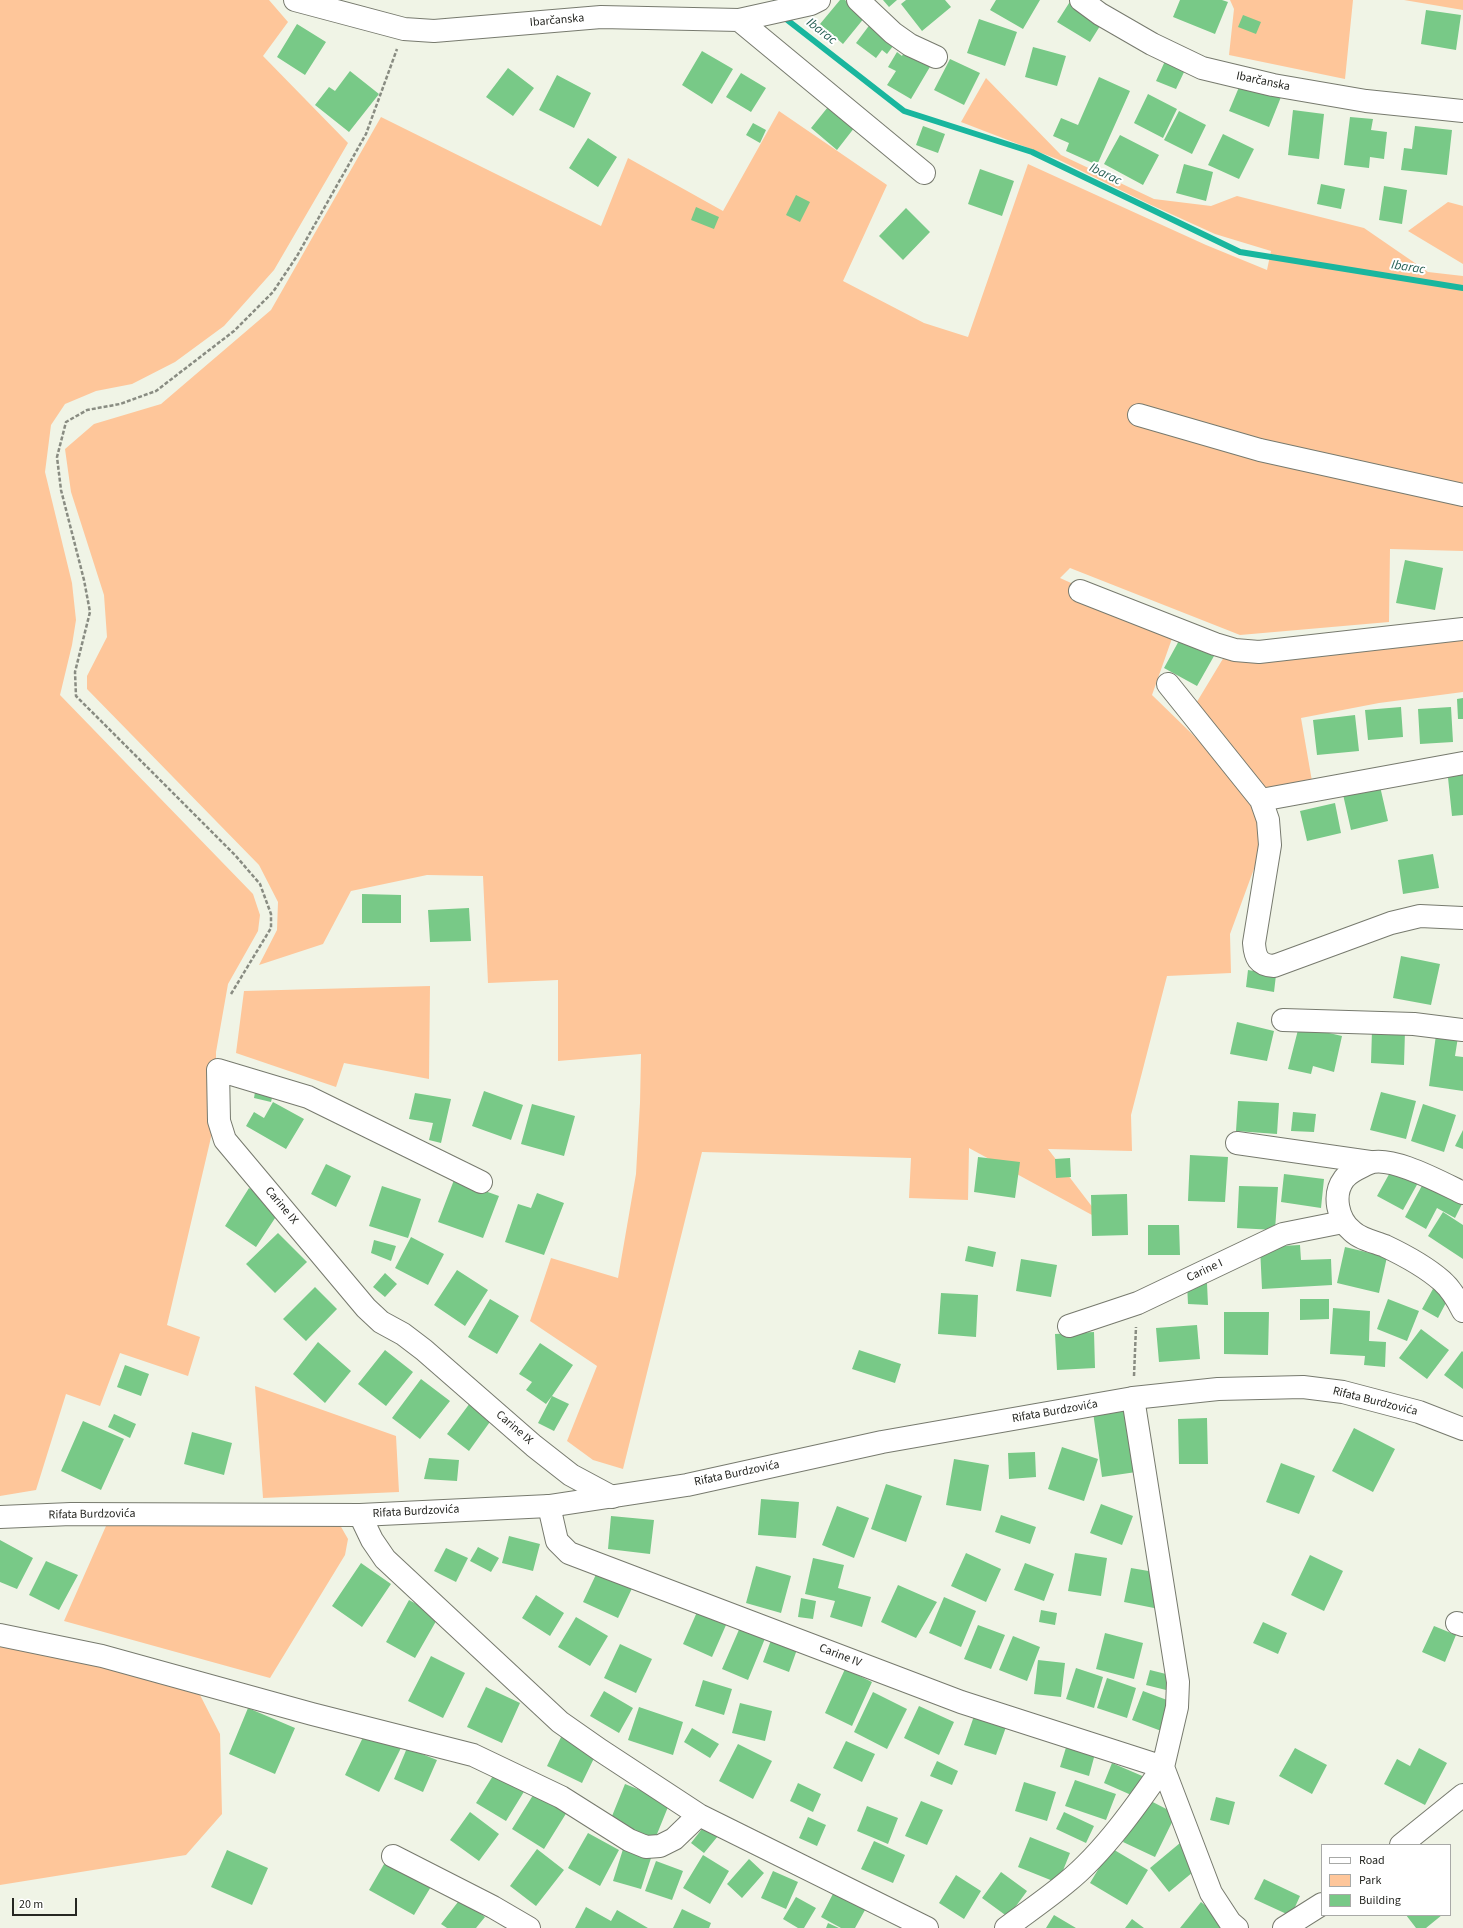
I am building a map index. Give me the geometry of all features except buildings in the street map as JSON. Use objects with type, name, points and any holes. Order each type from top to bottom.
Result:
[{"type":"street","name":"Ibarčanska","points":[[295,0],[404,29],[434,31],[601,17],[739,20],[815,2]]},
{"type":"street","points":[[858,0],[893,33],[910,45],[936,57]]},
{"type":"street","name":"Ibarčanska","points":[[1081,0],[1100,14],[1152,44],[1202,68],[1273,85],[1366,101],[1463,111]]},
{"type":"street","points":[[739,20],[924,173]]},
{"type":"street","points":[[1139,415],[1260,450],[1463,495]]},
{"type":"street","points":[[1080,591],[1207,642],[1235,650],[1259,652],[1463,629]]},
{"type":"street","points":[[1168,684],[1261,800],[1268,820],[1270,845],[1254,943],[1254,954],[1259,961],[1265,965],[1274,966],[1391,923],[1420,916],[1463,918]]},
{"type":"street","points":[[1261,800],[1463,763]]},
{"type":"street","points":[[1283,1020],[1414,1024],[1463,1030]]},
{"type":"street","name":"Carine IX","points":[[481,1182],[308,1097],[218,1070],[220,1121],[225,1140],[366,1308],[381,1322],[403,1334],[424,1350],[534,1446],[572,1475],[612,1497]]},
{"type":"street","points":[[1237,1143],[1370,1162],[1384,1162],[1404,1167],[1463,1193]]},
{"type":"street","points":[[1370,1162],[1357,1169],[1344,1179],[1339,1192],[1338,1210],[1343,1222],[1353,1233],[1386,1247],[1415,1262],[1442,1282],[1463,1310]]},
{"type":"street","name":"Carine I","points":[[1069,1326],[1138,1302],[1283,1234],[1343,1222]]},
{"type":"street","name":"Rifata Burdzovića","points":[[0,1517],[71,1514],[360,1515],[549,1506],[687,1485],[882,1442],[1133,1398],[1218,1389],[1303,1387],[1343,1392],[1419,1412],[1463,1429]]},
{"type":"street","points":[[1006,1928],[1068,1882],[1137,1805],[1163,1767],[1177,1707],[1178,1682],[1133,1398]]},
{"type":"street","name":"Carine IV","points":[[549,1506],[557,1541],[569,1553],[961,1702],[1163,1767]]},
{"type":"street","points":[[360,1515],[372,1540],[385,1559],[560,1722],[699,1815],[927,1928]]},
{"type":"street","points":[[0,1635],[102,1656],[297,1710],[473,1755],[561,1797],[629,1840],[646,1847],[660,1846],[674,1839],[699,1815]]},
{"type":"street","points":[[1163,1767],[1211,1892],[1230,1922],[1237,1928]]},
{"type":"street","points":[[1402,1844],[1463,1795]]},
{"type":"street","points":[[393,1856],[493,1907],[529,1928]]},
{"type":"street","points":[[1284,1928],[1321,1905]]},
{"type":"path","points":[[231,994],[271,928],[271,914],[260,884],[235,855],[76,696],[75,672],[90,612],[84,580],[61,490],[57,457],[66,422],[87,410],[120,404],[156,391],[234,332],[273,292],[297,256],[366,134],[404,29]]},
{"type":"path","points":[[1133,1398],[1138,1302]]},
{"type":"green space","points":[[0,0],[269,0],[288,22],[263,56],[348,143],[274,270],[224,326],[175,362],[132,384],[96,391],[65,404],[51,425],[45,472],[72,583],[76,620],[72,645],[60,695],[253,894],[260,915],[258,931],[228,984],[216,1052],[216,1116],[167,1325],[200,1337],[188,1376],[120,1353],[100,1406],[66,1394],[36,1490],[0,1496]]},
{"type":"green space","points":[[1230,0],[1353,0],[1345,79],[1229,55],[1234,9]]},
{"type":"green space","points":[[1404,0],[1463,0],[1463,10]]},
{"type":"green space","points":[[986,78],[1061,155],[1154,199],[1211,206],[1237,196],[1364,228],[1428,272],[1463,276],[1463,484],[1261,442],[1136,404],[1127,416],[1256,457],[1463,499],[1463,551],[1390,549],[1389,622],[1240,635],[1070,568],[1060,578],[1175,630],[1152,695],[1260,800],[1262,847],[1230,934],[1231,973],[1167,976],[1131,1115],[1132,1151],[1048,1149],[1103,1221],[969,1148],[968,1200],[909,1198],[911,1158],[702,1152],[623,1469],[593,1460],[567,1441],[597,1366],[530,1321],[551,1258],[618,1278],[636,1174],[641,1054],[558,1061],[558,980],[488,983],[483,876],[427,875],[351,891],[323,944],[259,965],[277,930],[278,902],[259,865],[87,689],[87,676],[107,637],[104,595],[71,492],[65,449],[94,424],[161,404],[271,310],[381,117],[601,226],[628,158],[723,211],[779,111],[887,185],[843,281],[924,323],[968,337],[1028,164],[1206,245],[1267,270],[1271,251],[1215,234],[1149,204],[1057,159],[961,122]]},
{"type":"green space","points":[[1448,202],[1463,206],[1463,264],[1408,231]]},
{"type":"green space","points":[[1463,636],[1463,692],[1379,703],[1301,718],[1313,787],[1274,796],[1192,710],[1224,657]]},
{"type":"green space","points":[[430,986],[429,1079],[344,1063],[336,1087],[236,1053],[244,991]]},
{"type":"green space","points":[[255,1386],[396,1436],[399,1492],[263,1498]]},
{"type":"green space","points":[[340,1525],[348,1539],[345,1555],[270,1678],[64,1621],[106,1526]]},
{"type":"green space","points":[[0,1635],[199,1693],[220,1734],[222,1814],[186,1855],[0,1885]]},
{"type":"waterway","name":"Ibarac","points":[[776,0],[786,19],[904,111],[1032,152],[1240,252],[1463,288]]}]
